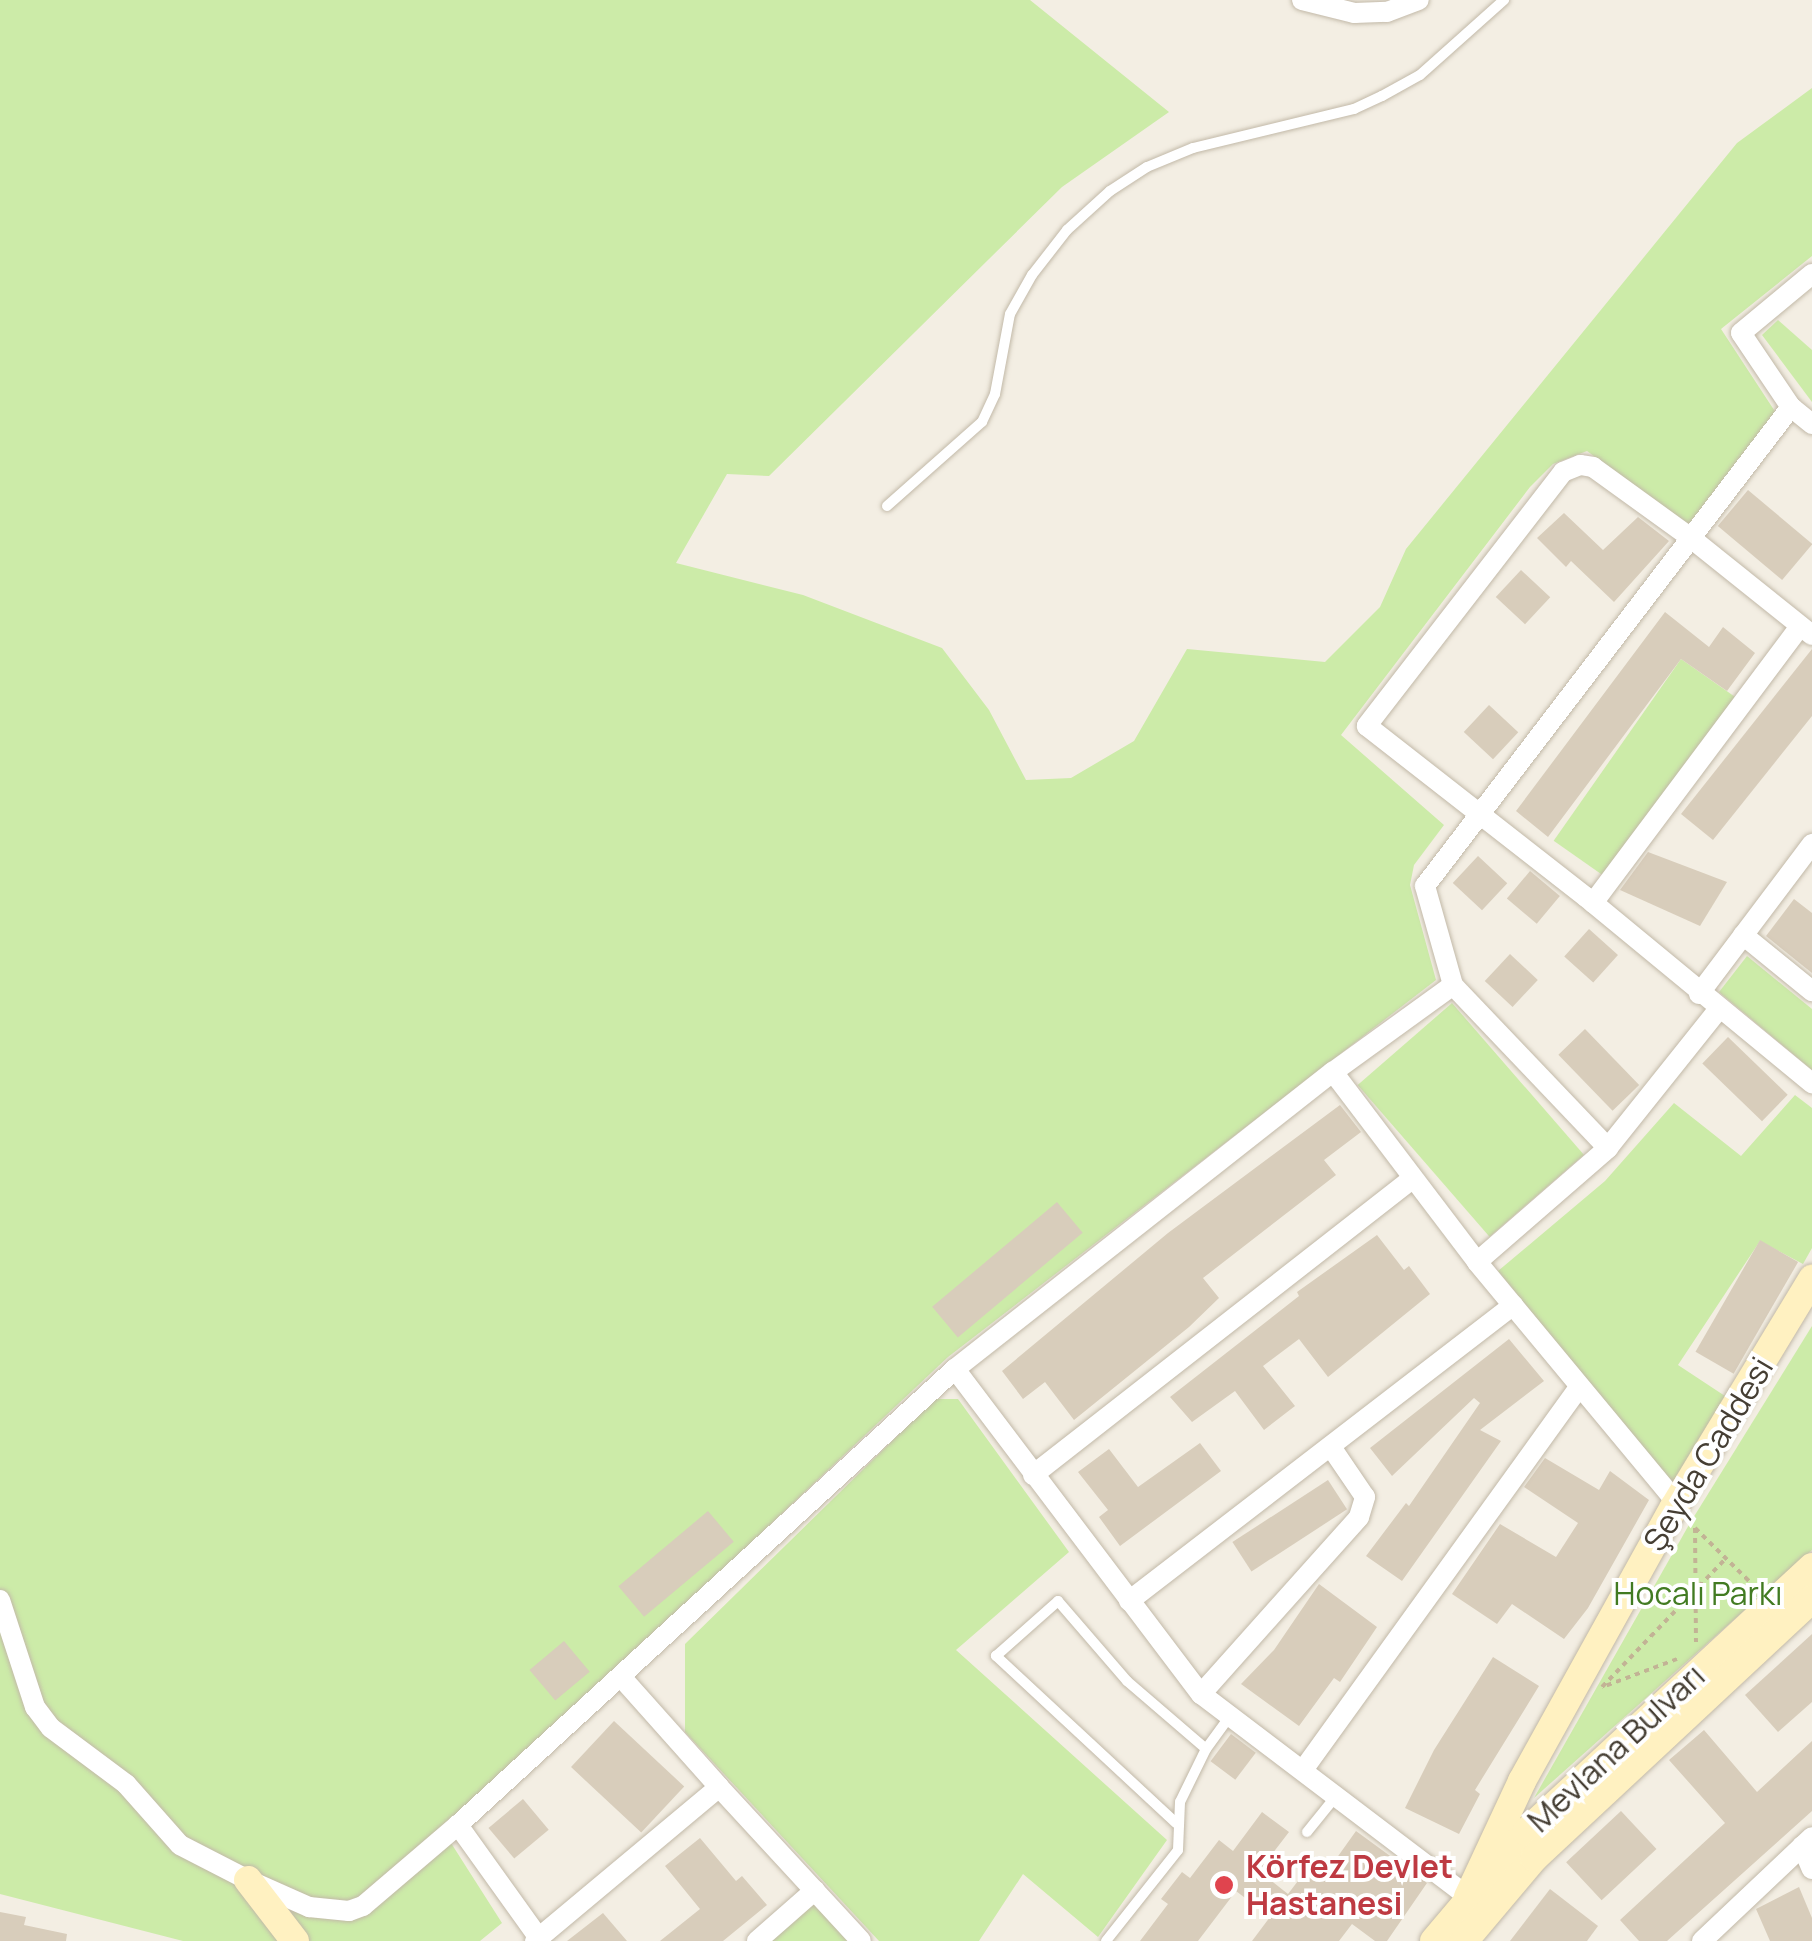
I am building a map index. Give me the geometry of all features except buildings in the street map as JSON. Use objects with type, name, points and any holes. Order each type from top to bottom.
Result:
[{"type":"main road","name":"Şeyda Caddesi","points":[[1477,1904],[1522,1781],[1675,1505],[1812,1279]]},
{"type":"main road","name":"Mevlana Bulvarı","points":[[1464,1941],[1477,1904],[1526,1832],[1812,1567]]},
{"type":"main road","name":"Mevlana Bulvarı","points":[[1434,1941],[1588,1806],[1812,1599]]},
{"type":"main road","points":[[248,1880],[296,1941]]},
{"type":"main road","points":[[284,1896],[318,1941]]},
{"type":"street","points":[[1302,0],[1354,12],[1387,12],[1419,0]]},
{"type":"street","points":[[1812,274],[1740,333],[1790,407],[1812,424]]},
{"type":"street","points":[[1608,1148],[1453,985],[1425,886],[1790,407]]},
{"type":"street","points":[[1593,903],[1806,630],[1594,467],[1570,468],[1366,726],[1593,903],[1718,1010],[1812,1082]]},
{"type":"street","points":[[1699,994],[1812,844]]},
{"type":"street","points":[[1742,934],[1812,991]]},
{"type":"street","points":[[0,1600],[29,1690],[52,1728],[126,1784],[180,1845],[284,1896],[337,1912],[363,1906],[622,1678],[955,1369],[1333,1072],[1453,985]]},
{"type":"street","points":[[1478,1262],[1608,1148],[1718,1010]]},
{"type":"street","points":[[1333,1072],[1478,1262],[1675,1505]]},
{"type":"street","points":[[1033,1474],[1413,1178]]},
{"type":"street","points":[[1129,1601],[1513,1306]]},
{"type":"street","points":[[955,1369],[1201,1694],[1477,1904]]},
{"type":"street","points":[[1304,1770],[1580,1386]]},
{"type":"street","points":[[1201,1694],[1359,1517],[1365,1497],[1331,1448]]},
{"type":"street","points":[[622,1678],[861,1941]]},
{"type":"street","points":[[458,1826],[538,1940],[719,1787]]},
{"type":"street","points":[[1807,1841],[1812,1870]]},
{"type":"street","points":[[1702,1941],[1807,1841]]},
{"type":"street","points":[[756,1941],[815,1890]]},
{"type":"lane","points":[[887,506],[982,422],[994,394],[1010,314],[1032,275],[1067,230],[1110,191],[1146,167],[1193,148],[1354,110],[1420,75],[1504,0]]},
{"type":"lane","points":[[1176,1822],[996,1656],[1058,1601],[1127,1680],[1206,1749]]},
{"type":"lane","points":[[1106,1941],[1178,1850],[1176,1822],[1180,1802],[1206,1749],[1231,1716]]},
{"type":"lane","points":[[1308,1832],[1336,1796]]},
{"type":"path","points":[[1675,1505],[1772,1604]]},
{"type":"path","points":[[1695,1528],[1696,1652]]},
{"type":"path","points":[[1680,1658],[1602,1688],[1726,1558]]},
{"type":"green space","points":[[0,0],[1030,0],[1169,112],[1062,187],[769,476],[727,474],[676,563],[803,595],[942,648],[989,710],[1026,780],[1071,778],[1134,741],[1187,649],[1325,662],[1380,607],[1406,549],[1737,143],[1812,88],[1812,256],[1721,329],[1776,413],[1692,528],[1587,451],[1553,464],[1530,487],[1341,735],[1444,825],[1414,865],[1410,885],[1436,980],[948,1357],[444,1832],[502,1923],[480,1941],[183,1941],[0,1894]]},
{"type":"green space","points":[[1778,320],[1812,350],[1812,402],[1762,335]]},
{"type":"green space","points":[[1681,659],[1736,697],[1609,879],[1554,841]]},
{"type":"green space","points":[[1747,956],[1812,1009],[1812,1070],[1719,992]]},
{"type":"green space","points":[[1452,1003],[1584,1155],[1490,1237],[1358,1085]]},
{"type":"green space","points":[[1795,1095],[1812,1108],[1812,1248],[1803,1264],[1760,1241],[1678,1365],[1725,1396],[1673,1485],[1498,1271],[1605,1181],[1674,1103],[1741,1156]]},
{"type":"green space","name":"Hocalı Parkı","points":[[1812,1326],[1812,1550],[1534,1798],[1690,1523]]},
{"type":"green space","points":[[935,1399],[958,1399],[1069,1552],[956,1650],[1167,1840],[1098,1937],[1023,1874],[979,1941],[879,1941],[685,1732],[685,1644]]},
{"type":"green space","points":[[815,1890],[861,1941],[757,1941]]},
{"type":"place","name":"Körfez Devlet Hastanesi","points":[[1224,1885]]}]
